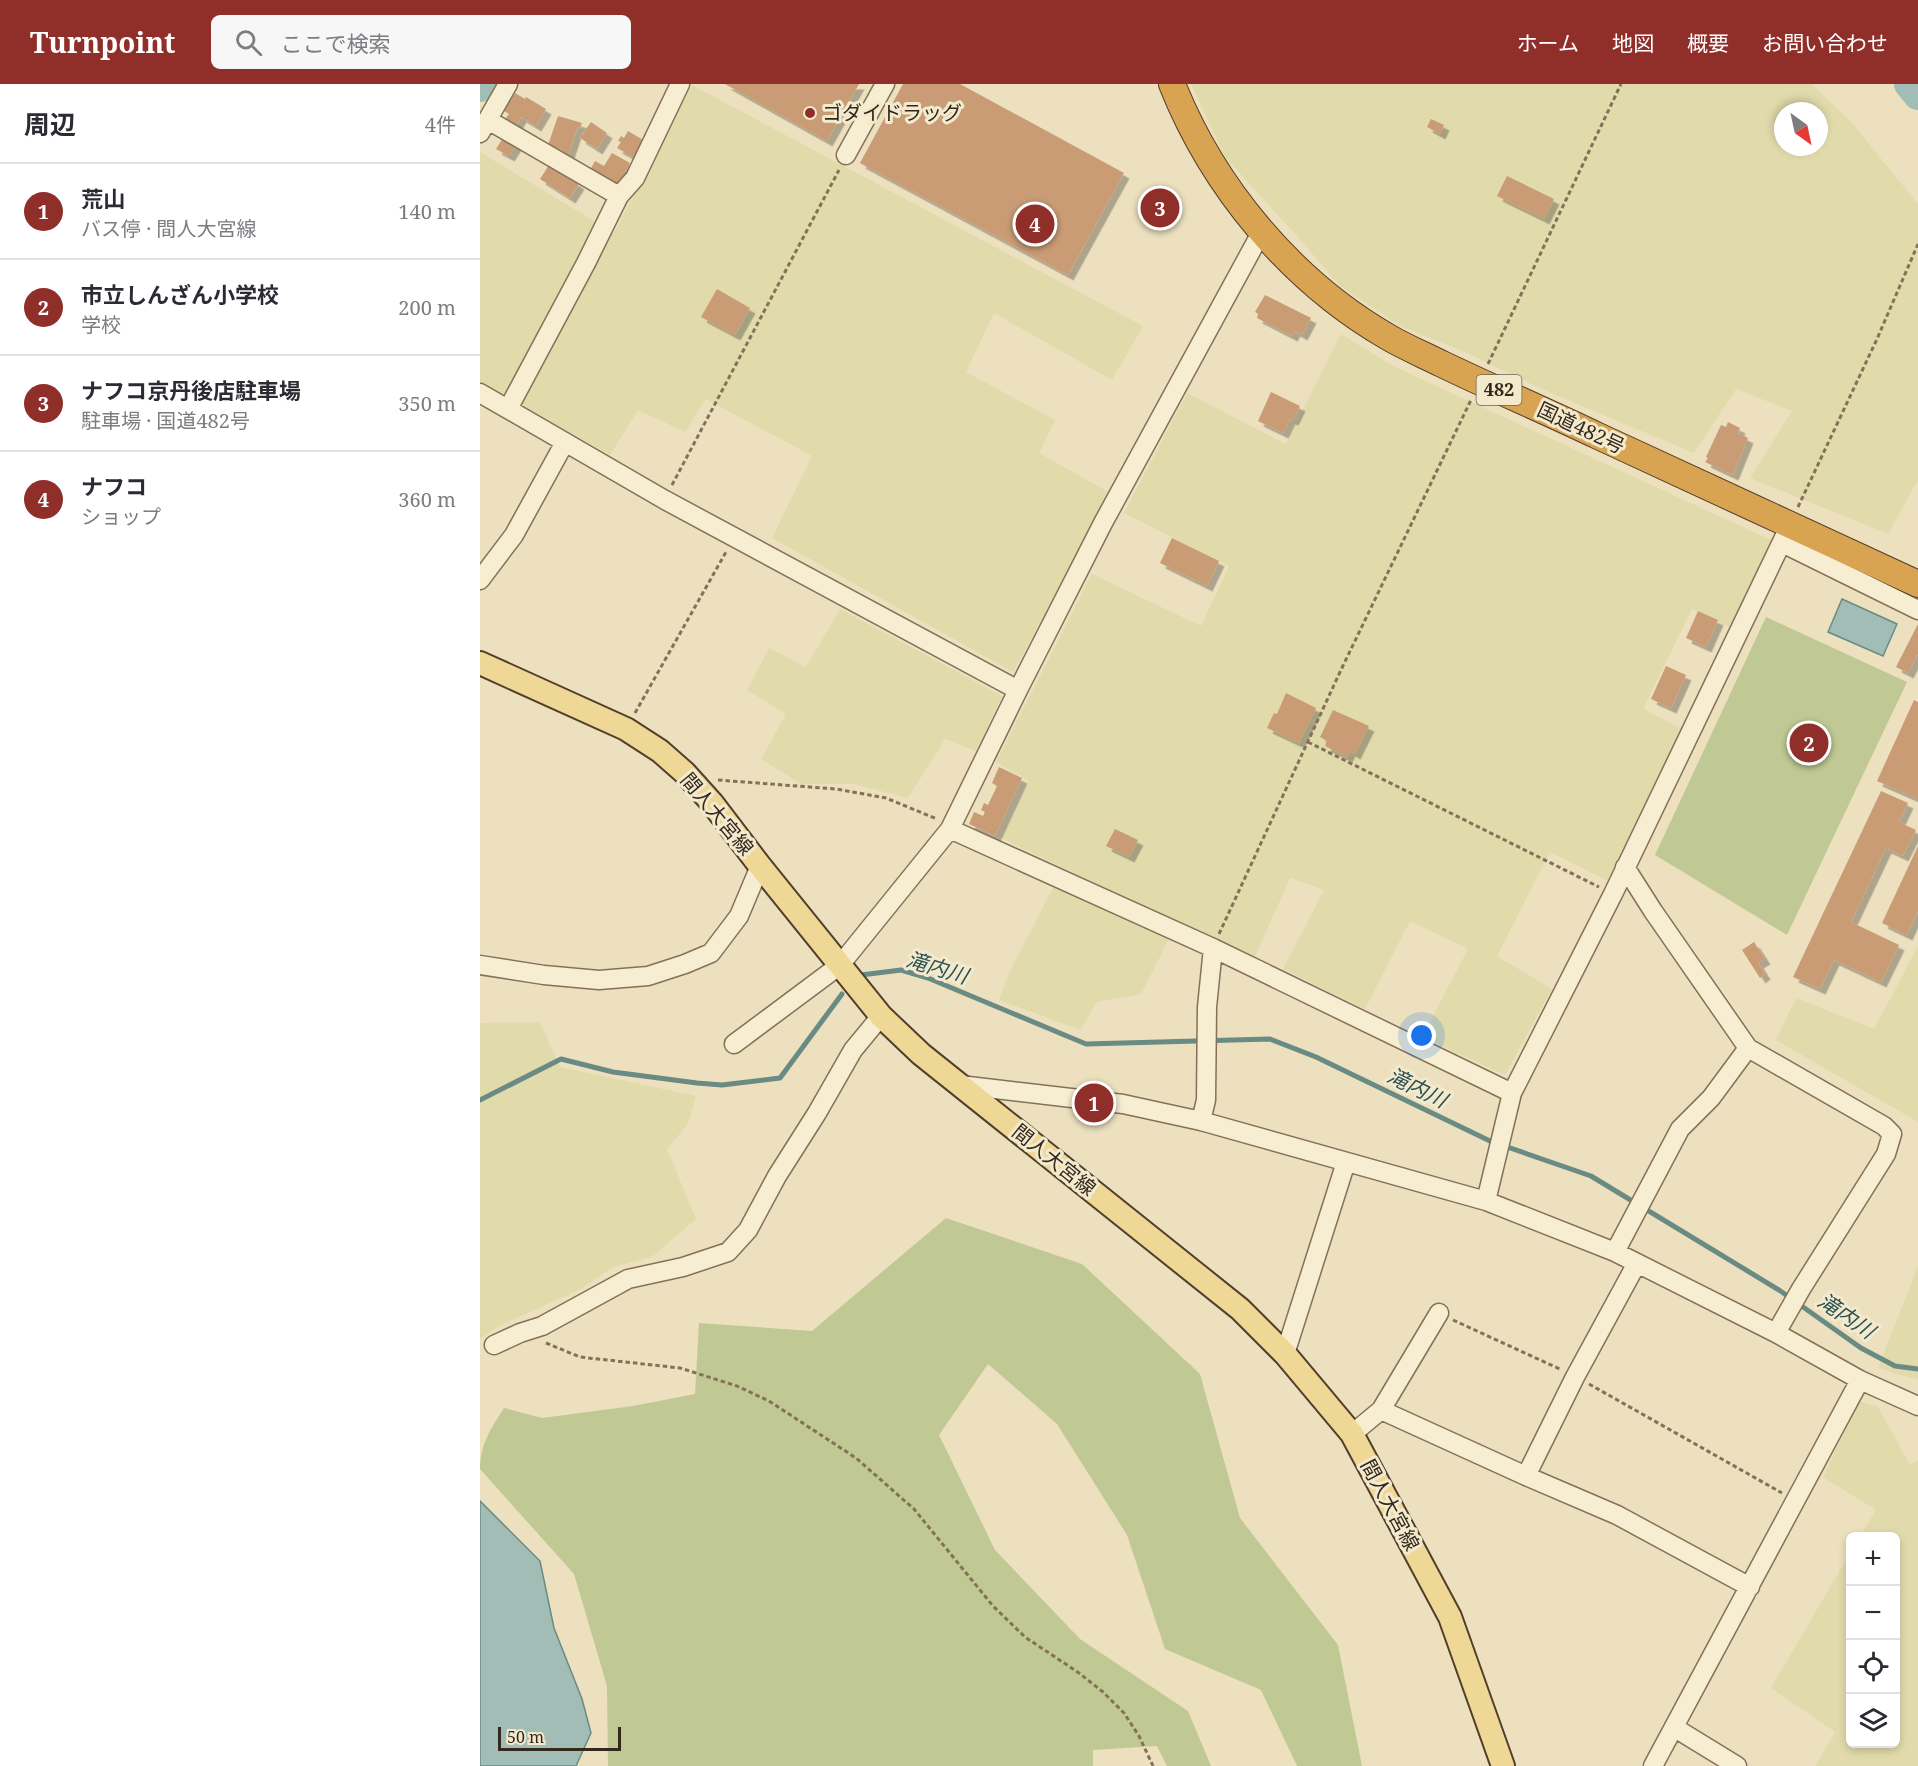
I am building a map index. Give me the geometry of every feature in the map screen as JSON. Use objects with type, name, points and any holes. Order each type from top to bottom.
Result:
[{"type":"highway","name":"国道482号","points":[[1172,84],[1184,113],[1212,166],[1262,231],[1329,297],[1388,337],[1786,534],[1918,584]]},
{"type":"main road","name":"間人大宮線","points":[[480,663],[626,729],[660,752],[689,777],[712,803],[881,1016],[921,1054],[1240,1310],[1285,1354],[1352,1434],[1450,1617],[1503,1766]]},
{"type":"street","points":[[508,84],[484,126],[619,196]]},
{"type":"street","points":[[508,409],[619,196],[635,178],[680,84]]},
{"type":"street","points":[[846,156],[885,84]]},
{"type":"street","points":[[734,1044],[840,965],[951,827],[1103,524],[1262,231]]},
{"type":"street","points":[[480,393],[664,500],[1018,690]]},
{"type":"street","points":[[480,580],[514,535],[564,442]]},
{"type":"street","points":[[1486,1201],[1512,1093],[1613,894],[1786,534],[1918,610]]},
{"type":"street","points":[[951,827],[1213,948],[1512,1093]]},
{"type":"street","points":[[480,965],[544,975],[599,980],[648,976],[685,964],[711,953],[739,915],[760,866]]},
{"type":"street","points":[[1625,867],[1748,1048],[1884,1126],[1892,1134],[1886,1154],[1776,1333]]},
{"type":"street","points":[[1201,1121],[1206,1100],[1207,1007],[1213,948]]},
{"type":"street","points":[[494,1345],[542,1326],[628,1279],[683,1267],[728,1252],[748,1230],[777,1176],[853,1050],[881,1016]]},
{"type":"street","points":[[1615,1252],[1680,1129],[1711,1098],[1748,1048]]},
{"type":"street","points":[[960,1085],[1123,1104],[1201,1121],[1486,1201],[1615,1252],[1776,1333],[1860,1380],[1918,1406]]},
{"type":"street","points":[[1285,1354],[1346,1162]]},
{"type":"street","points":[[1526,1476],[1575,1377],[1637,1263]]},
{"type":"street","points":[[1352,1434],[1382,1410],[1439,1313]]},
{"type":"street","points":[[1653,1766],[1860,1380]]},
{"type":"street","points":[[1382,1410],[1617,1515],[1749,1587]]},
{"type":"street","points":[[1675,1728],[1737,1766]]},
{"type":"path","points":[[1213,948],[1308,742],[1621,84]]},
{"type":"path","points":[[664,500],[846,156]]},
{"type":"path","points":[[1786,534],[1877,339],[1918,244]]},
{"type":"path","points":[[626,729],[734,537]]},
{"type":"path","points":[[1308,742],[1613,894]]},
{"type":"path","points":[[689,777],[836,789],[886,798],[951,827]]},
{"type":"path","points":[[1439,1313],[1575,1377],[1796,1501]]},
{"type":"path","points":[[520,1333],[580,1357],[680,1368],[737,1386],[769,1401],[855,1458],[914,1509],[993,1606],[1025,1637],[1079,1673],[1124,1713],[1139,1736],[1153,1766]]},
{"type":"shaded area","points":[[1191,84],[1812,84],[1852,123],[1918,204],[1918,480],[1888,534],[1750,478],[1792,411],[1736,389],[1694,453],[1400,326],[1340,286],[1225,157]]},
{"type":"shaded area","points":[[692,85],[1143,326],[1112,380],[994,313],[966,372],[1055,420],[1039,453],[1110,493],[1013,672],[772,538],[812,456],[706,399],[685,432],[638,410],[610,455],[480,382],[480,152],[614,233]]},
{"type":"shaded area","points":[[1341,334],[1393,366],[1771,540],[1731,628],[1692,609],[1643,709],[1684,730],[1612,883],[1550,852],[1497,956],[1552,989],[1505,1075],[1422,1037],[1468,949],[1410,921],[1365,1009],[1283,969],[1324,890],[1290,878],[1254,959],[1001,838],[1029,781],[996,762],[1092,574],[1201,626],[1229,566],[1124,513],[1187,393],[1286,444]]},
{"type":"shaded area","points":[[840,609],[1002,696],[976,751],[945,739],[908,798],[854,784],[801,784],[761,759],[786,714],[747,690],[769,648],[806,667]]},
{"type":"shaded area","points":[[1055,884],[1169,939],[1141,994],[1097,1002],[1080,1030],[999,1000],[1010,971]]},
{"type":"shaded area","points":[[1918,946],[1918,1122],[1776,1040],[1796,998],[1874,1029]]},
{"type":"shaded area","points":[[540,1022],[560,1067],[696,1096],[688,1124],[667,1149],[696,1219],[652,1257],[613,1267],[581,1289],[501,1325],[480,1339],[480,1023]]},
{"type":"shaded area","points":[[1918,1266],[1918,1380],[1878,1368]]},
{"type":"shaded area","points":[[1859,1401],[1878,1407],[1910,1465],[1918,1460],[1918,1766],[1815,1766],[1835,1732],[1771,1688],[1846,1560],[1846,1748],[1900,1748],[1900,1532],[1862,1532],[1876,1510],[1823,1477]]},
{"type":"green space","points":[[1766,617],[1907,682],[1787,935],[1655,855]]},
{"type":"green space","points":[[946,1218],[1082,1264],[1200,1374],[1240,1518],[1338,1645],[1362,1766],[1297,1766],[1261,1690],[1165,1649],[1127,1535],[1057,1424],[988,1364],[939,1435],[995,1550],[1080,1639],[1188,1711],[1211,1766],[1167,1766],[1157,1746],[1093,1750],[1093,1766],[608,1766],[607,1686],[574,1574],[480,1469],[484,1444],[504,1408],[542,1418],[633,1406],[695,1394],[699,1323],[812,1331]]},
{"type":"water","points":[[1842,599],[1897,624],[1883,656],[1828,632]]},
{"type":"water","points":[[480,1501],[540,1561],[554,1628],[582,1699],[591,1733],[576,1766],[480,1766]]},
{"type":"building","name":"ゴダイドラッグ","points":[[725,84],[859,84],[827,141]]},
{"type":"building","points":[[903,84],[960,84],[1124,173],[1068,275],[860,163]]},
{"type":"building","points":[[515,93],[546,109],[536,126],[521,117],[516,126],[505,119],[509,114],[504,111]]},
{"type":"building","points":[[558,116],[582,123],[580,128],[578,127],[568,156],[562,154],[563,150],[548,145]]},
{"type":"building","points":[[1431,119],[1444,125],[1440,134],[1427,127]]},
{"type":"building","points":[[591,122],[607,133],[597,149],[580,138]]},
{"type":"building","points":[[628,131],[645,141],[635,158],[617,148],[621,142],[618,141],[621,136],[624,138]]},
{"type":"building","points":[[503,138],[516,145],[509,156],[496,149]]},
{"type":"building","points":[[612,153],[630,163],[626,171],[630,174],[624,184],[620,182],[616,189],[589,172],[595,161],[604,166]]},
{"type":"building","points":[[549,165],[579,184],[570,198],[540,179]]},
{"type":"building","points":[[1507,176],[1554,199],[1544,219],[1497,196]]},
{"type":"building","points":[[717,289],[750,308],[735,335],[701,317]]},
{"type":"building","points":[[1265,295],[1311,318],[1302,335],[1295,331],[1292,336],[1257,318],[1258,314],[1255,312]]},
{"type":"building","points":[[1271,392],[1300,406],[1283,433],[1258,421]]},
{"type":"building","points":[[1728,422],[1740,428],[1738,433],[1748,438],[1733,475],[1705,462],[1721,425],[1726,427]]},
{"type":"building","points":[[1172,538],[1219,561],[1207,586],[1160,563]]},
{"type":"building","points":[[1698,611],[1718,620],[1706,647],[1686,638]]},
{"type":"building","points":[[1918,624],[1918,654],[1908,673],[1896,667]]},
{"type":"building","points":[[1666,666],[1686,675],[1671,708],[1651,699]]},
{"type":"building","points":[[1286,693],[1316,708],[1299,743],[1267,728],[1274,713],[1277,714]]},
{"type":"building","points":[[1914,700],[1918,702],[1918,799],[1877,781]]},
{"type":"building","points":[[1333,710],[1369,726],[1355,754],[1350,751],[1347,757],[1325,746],[1327,741],[1320,737]]},
{"type":"building","points":[[999,767],[1022,778],[995,836],[969,824],[974,812],[983,816],[985,812],[981,810],[984,803],[988,805],[997,786],[992,783]]},
{"type":"building","points":[[1881,791],[1908,803],[1899,822],[1916,830],[1903,856],[1886,848],[1851,922],[1899,945],[1881,982],[1834,960],[1820,989],[1793,977]]},
{"type":"building","points":[[1115,829],[1138,840],[1129,857],[1106,846]]},
{"type":"building","points":[[1918,846],[1918,911],[1907,935],[1882,923]]},
{"type":"building","points":[[1754,942],[1765,959],[1758,963],[1765,974],[1760,978],[1742,950]]},
{"type":"waterway","points":[[1909,84],[1918,95]]},
{"type":"waterway","name":"滝内川","points":[[861,975],[901,970],[928,978],[1086,1044],[1270,1039],[1316,1057],[1490,1141],[1591,1176],[1779,1290],[1861,1348],[1895,1366],[1918,1369]]},
{"type":"waterway","name":"滝内川","points":[[480,1100],[561,1059],[613,1072],[697,1083],[722,1085],[780,1078],[842,994]]},
{"type":"place","name":"ゴダイドラッグ","points":[[810,113]]},
{"type":"place","name":"ナフコ京丹後店駐車場","points":[[1160,208]]},
{"type":"place","name":"ナフコ","points":[[1035,224]]},
{"type":"place","name":"市立しんざん小学校","points":[[1809,743]]},
{"type":"place","name":"荒山","points":[[1094,1103]]}]
